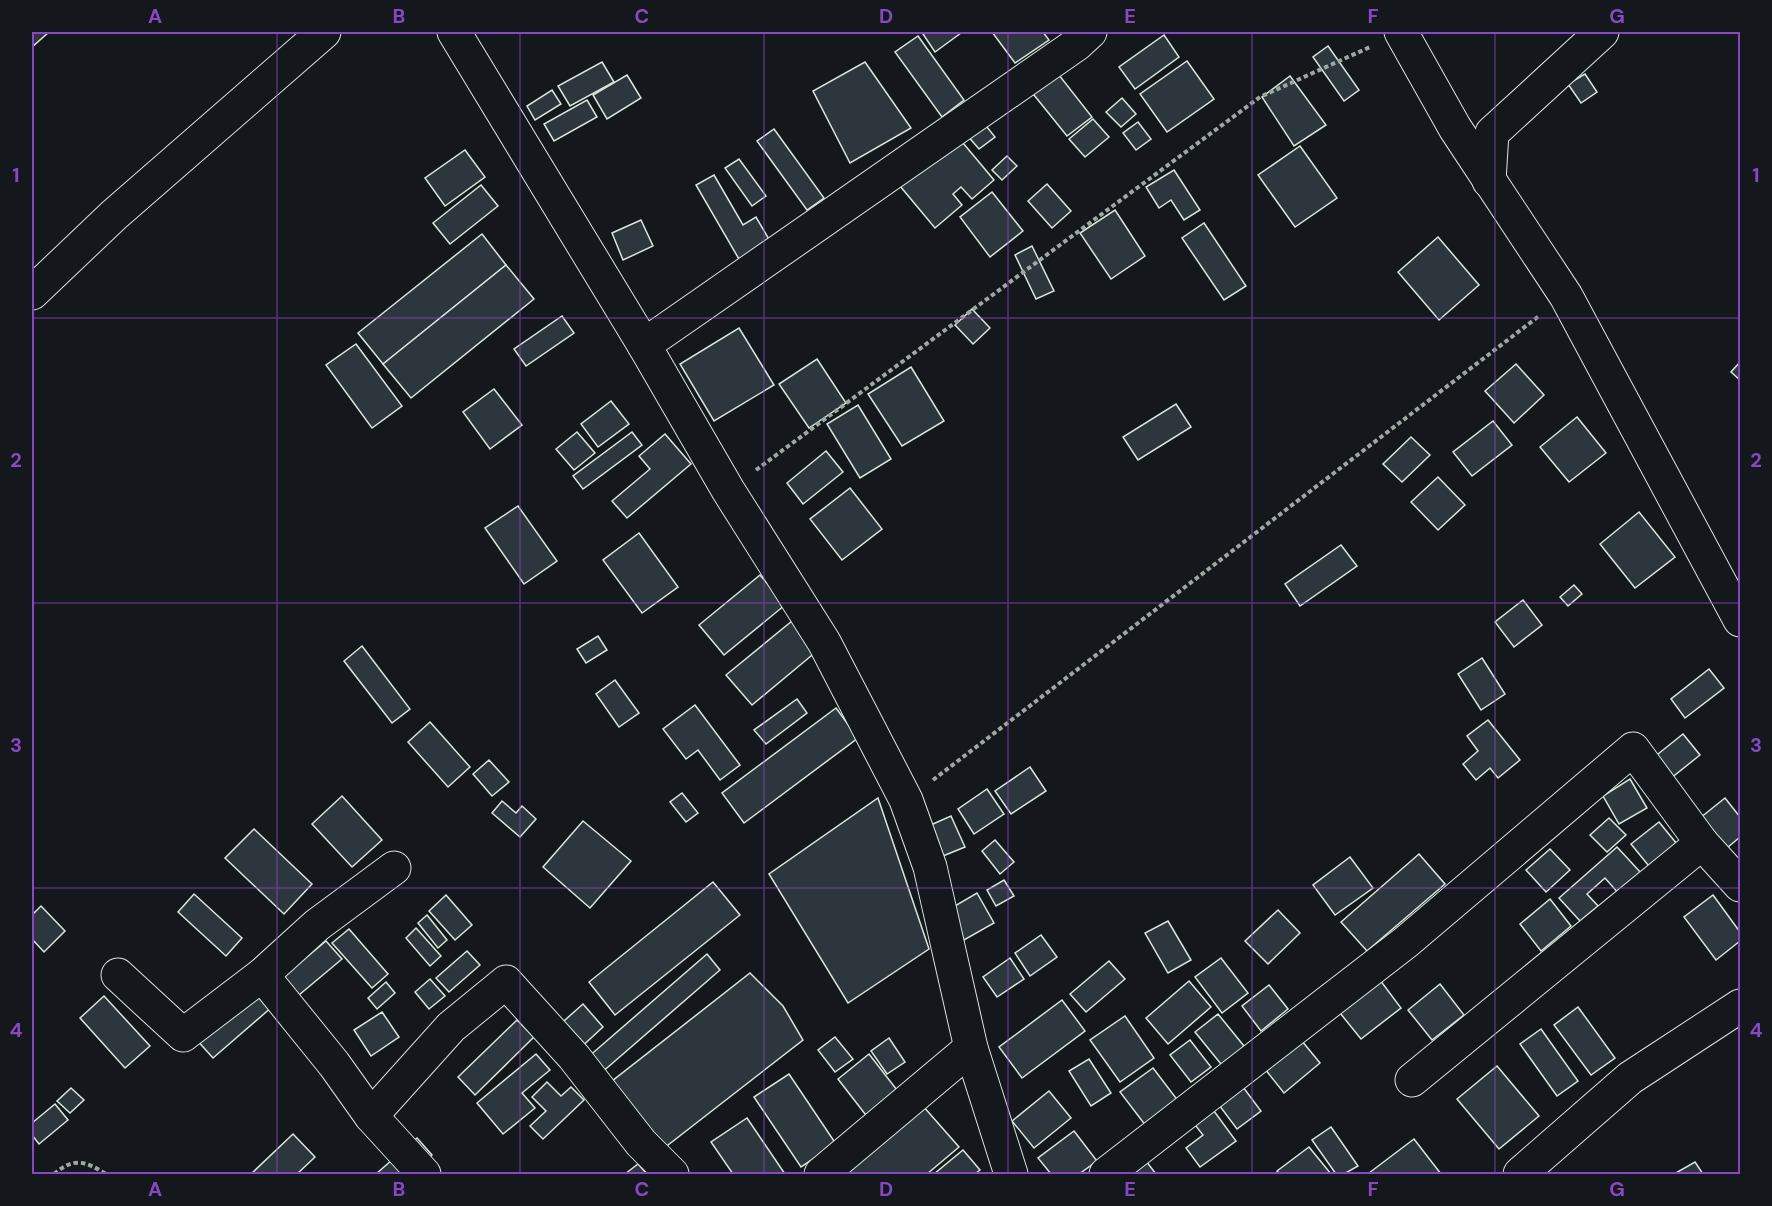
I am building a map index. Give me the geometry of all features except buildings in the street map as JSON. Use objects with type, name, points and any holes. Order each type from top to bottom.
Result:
[{"type":"street","points":[[454,32],[644,345],[728,490],[824,642],[906,800],[930,867],[971,1048],[1011,1174]]},
{"type":"street","points":[[644,345],[1077,44],[1090,32]]},
{"type":"street","points":[[1401,32],[1489,181],[1566,296],[1740,620]]},
{"type":"street","points":[[1489,181],[1491,133],[1602,32]]},
{"type":"street","points":[[32,293],[304,37]]},
{"type":"street","points":[[1106,1174],[1406,942],[1633,749],[1702,843],[1740,885]]},
{"type":"street","points":[[1412,1080],[1702,843]]},
{"type":"street","points":[[118,975],[183,1035],[262,975],[316,925],[394,868]]},
{"type":"street","points":[[262,975],[334,1064],[371,1116],[424,1174]]},
{"type":"street","points":[[371,1116],[451,1027],[506,982],[574,1057],[641,1143],[672,1174]]},
{"type":"street","points":[[1520,1174],[1630,1078],[1740,1006]]},
{"type":"street","points":[[821,1174],[971,1048]]},
{"type":"path","points":[[728,490],[1260,97],[1401,32]]},
{"type":"path","points":[[906,800],[1566,296]]},
{"type":"path","points":[[54,1174],[65,1165],[86,1162],[106,1174]]}]
